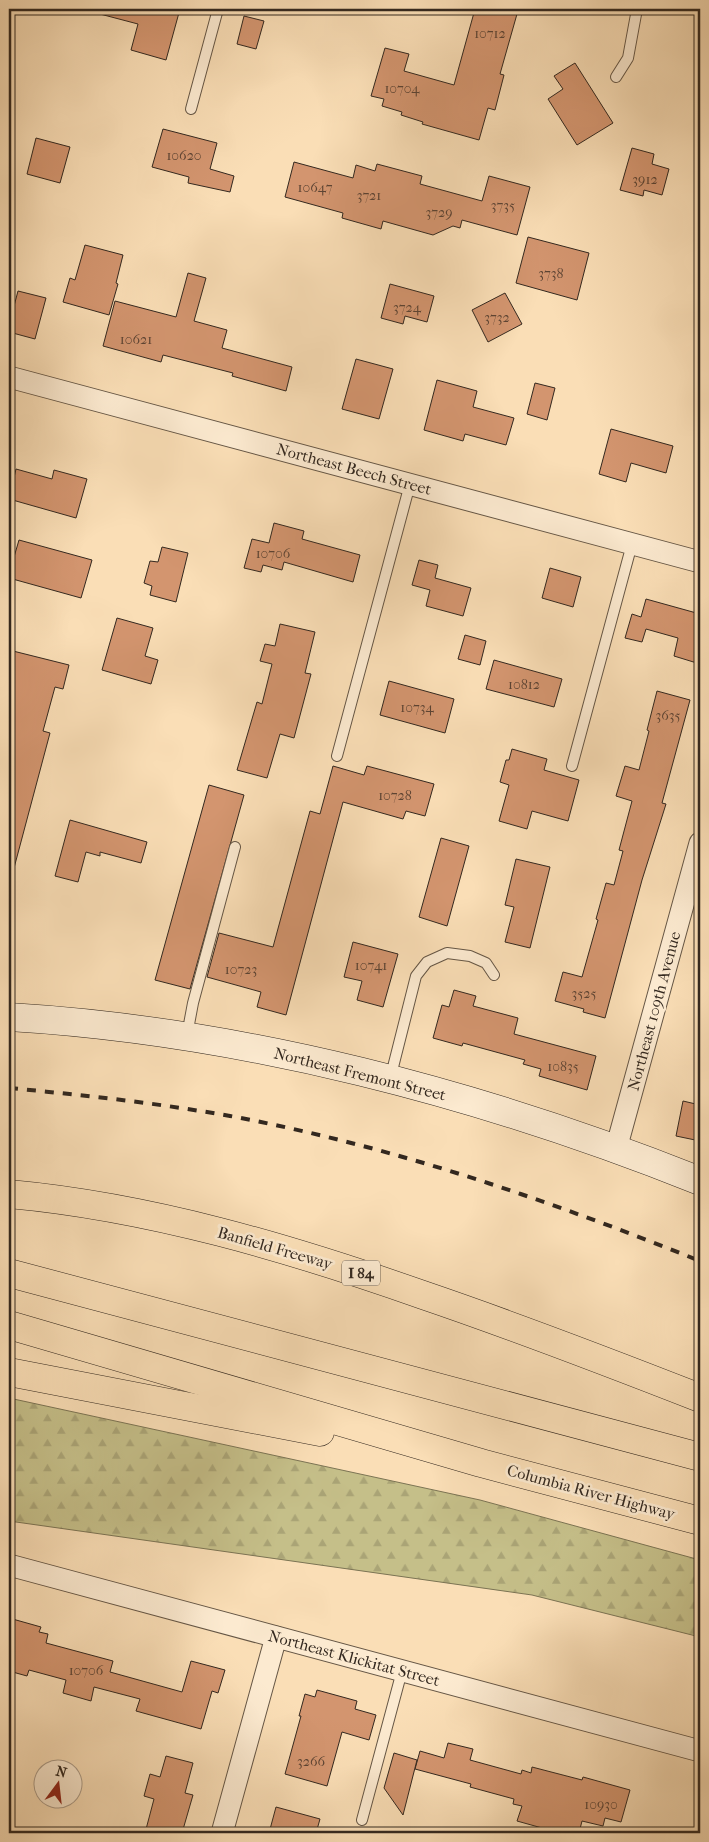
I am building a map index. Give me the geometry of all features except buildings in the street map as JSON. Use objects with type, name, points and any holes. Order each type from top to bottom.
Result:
[{"type":"highway","name":"Banfield Freeway","points":[[9,1194],[132,1212],[212,1230],[335,1264],[533,1333],[700,1398]]},
{"type":"highway","points":[[9,1272],[700,1457]]},
{"type":"highway","points":[[9,1326],[481,1463]]},
{"type":"highway","points":[[9,1372],[481,1463]]},
{"type":"highway","name":"Columbia River Highway","points":[[481,1463],[700,1522]]},
{"type":"main road","name":"Northeast Fremont Street","points":[[9,1017],[80,1022],[186,1036],[263,1050],[390,1080],[560,1129],[700,1181]]},
{"type":"street","name":"Northeast Beech Street","points":[[9,376],[700,562]]},
{"type":"street","name":"Northeast 109th Avenue","points":[[616,1149],[700,843]]},
{"type":"street","name":"Northeast Klickitat Street","points":[[9,1565],[700,1751]]},
{"type":"street","points":[[222,1833],[276,1637]]},
{"type":"lane","points":[[191,109],[218,9]]},
{"type":"lane","points":[[616,77],[628,58],[637,9]]},
{"type":"lane","points":[[337,756],[410,484]]},
{"type":"lane","points":[[572,766],[632,544]]},
{"type":"lane","points":[[186,1036],[193,1003],[235,847]]},
{"type":"lane","points":[[390,1080],[416,976],[427,962],[447,953],[470,956],[486,963],[494,975]]},
{"type":"lane","points":[[362,1820],[402,1671]]},
{"type":"green space","points":[[9,1398],[480,1500],[700,1560],[700,1637],[532,1595],[9,1521]]},
{"type":"railway","points":[[9,1088],[203,1111],[290,1128],[350,1143],[410,1159],[527,1196],[700,1261]]}]
